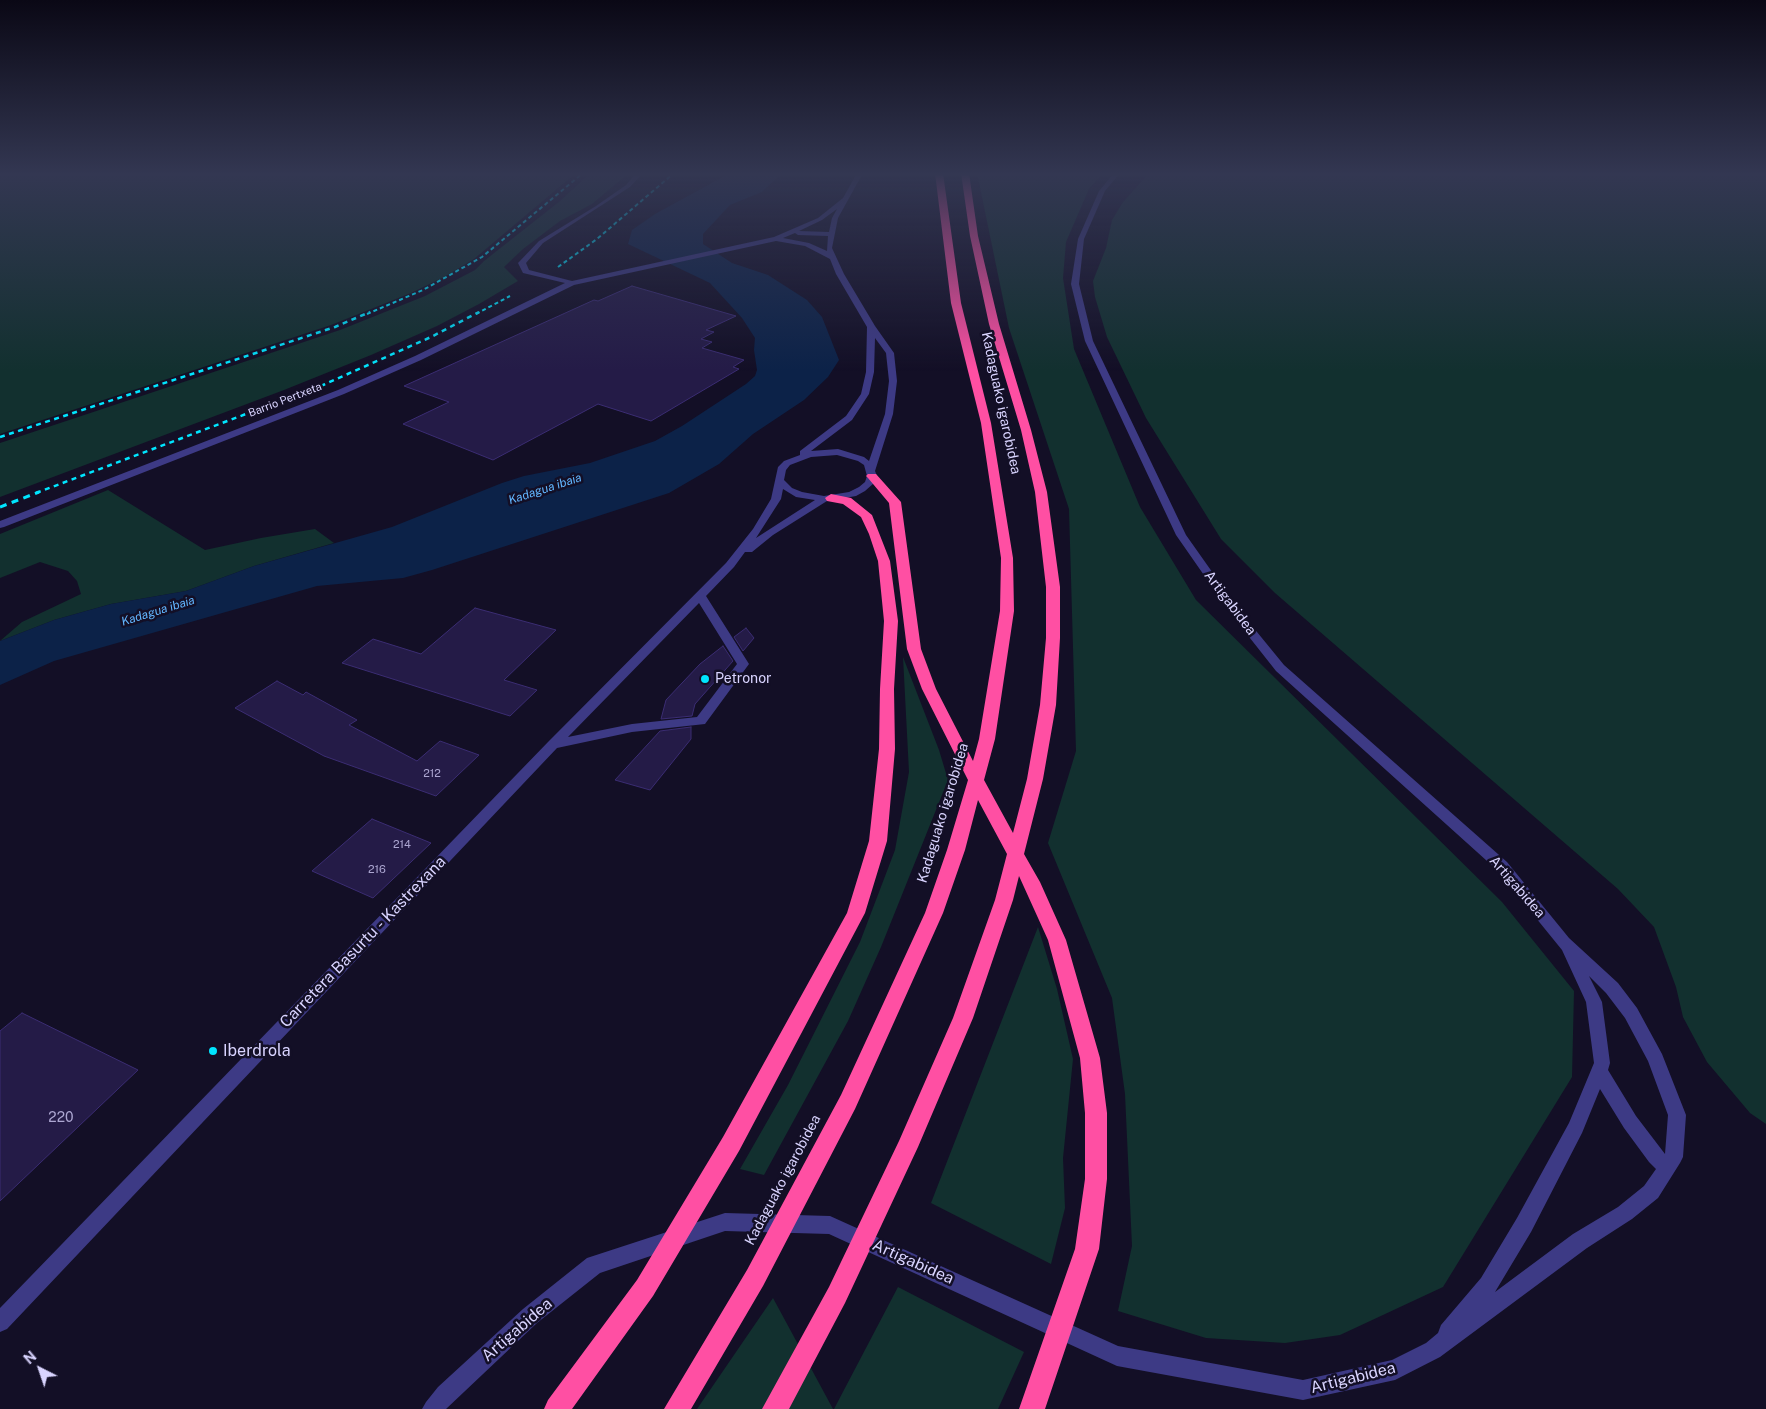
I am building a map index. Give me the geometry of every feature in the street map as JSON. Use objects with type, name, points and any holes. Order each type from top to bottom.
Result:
[{"type":"highway","name":"Kadaguako igarobidea","points":[[677,1409],[755,1278],[848,1102],[934,913],[956,850],[987,739],[1007,610],[1007,558],[986,423],[956,303],[948,239]]},
{"type":"highway","name":"Kadaguako igarobidea","points":[[776,1409],[837,1295],[907,1148],[964,1018],[1004,900],[1035,779],[1048,705],[1053,638],[1053,586],[1041,492],[1026,430],[994,324],[975,239]]},
{"type":"highway","points":[[872,473],[895,502],[914,649],[929,689],[948,729],[1031,882],[1057,940],[1090,1058],[1096,1113],[1096,1179],[1087,1249],[1046,1373],[1032,1409]]},
{"type":"highway","points":[[557,1409],[645,1288],[731,1144],[856,913],[878,841],[887,749],[890,622],[884,561],[866,515],[847,501],[828,498]]},
{"type":"street","points":[[546,239],[522,263],[526,271],[572,282],[778,240],[811,239]]},
{"type":"street","points":[[780,482],[789,490],[800,495],[828,498],[852,494],[862,489],[869,483],[890,414],[893,381],[890,353],[871,327],[840,274],[829,248],[830,239]]},
{"type":"street","name":"Artigabidea","points":[[1081,239],[1075,284],[1090,340],[1181,535],[1235,612],[1280,668],[1502,866],[1564,942]]},
{"type":"street","points":[[778,240],[807,244],[833,258]]},
{"type":"street","name":"Barrio Pertxeta","points":[[0,525],[341,392],[418,358],[572,282]]},
{"type":"street","points":[[730,565],[757,530],[776,499],[781,469],[849,418],[865,394],[870,372],[871,327]]},
{"type":"street","points":[[797,457],[817,453],[838,452],[861,459],[868,464],[872,473]]},
{"type":"street","points":[[730,565],[769,533],[828,498]]},
{"type":"street","name":"Carretera Basurtu - Kastrexana","points":[[0,1322],[553,745],[730,565]]},
{"type":"street","points":[[553,745],[632,728],[700,721],[743,664],[700,596]]},
{"type":"street","points":[[1433,1350],[1488,1285],[1524,1225],[1576,1127],[1602,1063],[1594,1002],[1564,942]]},
{"type":"street","points":[[1433,1350],[1580,1241],[1625,1213],[1651,1192],[1674,1157],[1677,1115],[1656,1059],[1631,1013],[1612,988],[1564,942]]},
{"type":"street","points":[[1598,1070],[1630,1122],[1655,1156],[1668,1167]]},
{"type":"street","name":"Artigabidea","points":[[433,1409],[445,1394],[530,1316],[594,1265],[725,1222],[830,1225],[1117,1356],[1303,1390],[1395,1370],[1433,1350]]},
{"type":"green space","points":[[0,239],[498,239],[474,259],[444,277],[411,293],[331,325],[0,434]]},
{"type":"green space","points":[[512,239],[537,239],[504,267],[518,281],[437,326],[284,390],[0,497],[0,443],[340,330],[425,296],[475,270]]},
{"type":"green space","points":[[991,239],[1067,239],[1063,278],[1074,349],[1140,507],[1196,600],[1502,902],[1574,991],[1572,1077],[1443,1287],[1340,1335],[1285,1343],[1206,1338],[1118,1311],[1132,1246],[1125,1094],[1112,998],[1048,843],[1076,751],[1069,509],[1009,328]]},
{"type":"green space","points":[[1108,239],[1766,239],[1766,1124],[1750,1113],[1707,1062],[1683,1017],[1676,987],[1654,927],[1618,889],[1275,593],[1221,539],[1146,418],[1107,337],[1095,297],[1093,281]]},
{"type":"green space","points":[[108,490],[205,550],[315,529],[334,543],[254,566],[186,591],[111,604],[54,620],[0,641],[22,622],[81,594],[77,581],[68,571],[40,562],[0,578],[0,534]]},
{"type":"green space","points":[[903,657],[939,750],[948,780],[881,947],[848,1021],[764,1175],[740,1169],[788,1085],[860,942],[895,850],[909,772]]},
{"type":"green space","points":[[1038,927],[1057,989],[1073,1059],[1063,1158],[1065,1208],[1051,1264],[931,1203]]},
{"type":"green space","points":[[898,1287],[1024,1352],[998,1409],[834,1409]]},
{"type":"green space","points":[[773,1298],[833,1409],[697,1409]]},
{"type":"water","name":"Kadagua ibaia","points":[[629,239],[703,239],[703,244],[732,263],[768,275],[807,300],[822,317],[839,360],[828,377],[804,400],[753,434],[719,464],[669,493],[432,570],[403,578],[317,586],[54,661],[0,685],[0,641],[54,620],[111,604],[186,591],[254,566],[392,527],[502,483],[524,476],[590,463],[655,441],[682,426],[746,384],[755,376],[757,370],[754,350],[755,338],[742,318],[710,283],[628,244]]},
{"type":"building","points":[[632,286],[736,316],[706,330],[714,332],[701,339],[712,342],[702,348],[744,360],[733,367],[739,369],[651,421],[598,404],[493,460],[403,424],[449,402],[404,386],[594,300],[598,301]]},
{"type":"building","points":[[475,608],[556,630],[504,680],[537,690],[510,716],[342,663],[373,639],[421,654]]},
{"type":"building","points":[[746,628],[754,638],[743,651],[734,637]]},
{"type":"building","points":[[723,646],[733,661],[695,704],[692,716],[661,719],[666,700],[700,664]]},
{"type":"building","points":[[277,681],[303,695],[306,692],[357,720],[349,725],[417,761],[440,741],[479,755],[436,796],[324,756],[235,708]]},
{"type":"building","points":[[691,727],[691,739],[650,790],[615,780],[660,731]]},
{"type":"building","points":[[372,819],[431,843],[373,898],[312,871]]},
{"type":"building","points":[[22,1013],[138,1070],[0,1201],[0,1031]]},
{"type":"railway","points":[[367,314],[423,290],[482,257],[504,239]]},
{"type":"railway","points":[[558,267],[597,239]]},
{"type":"railway","points":[[476,314],[510,296]]},
{"type":"railway","points":[[0,437],[335,327],[370,312]]},
{"type":"railway","points":[[36,493],[323,385],[431,337],[479,312]]},
{"type":"railway","points":[[0,507],[39,492]]},
{"type":"place","name":"Petronor","points":[[705,679]]},
{"type":"place","name":"Iberdrola","points":[[213,1051]]}]
